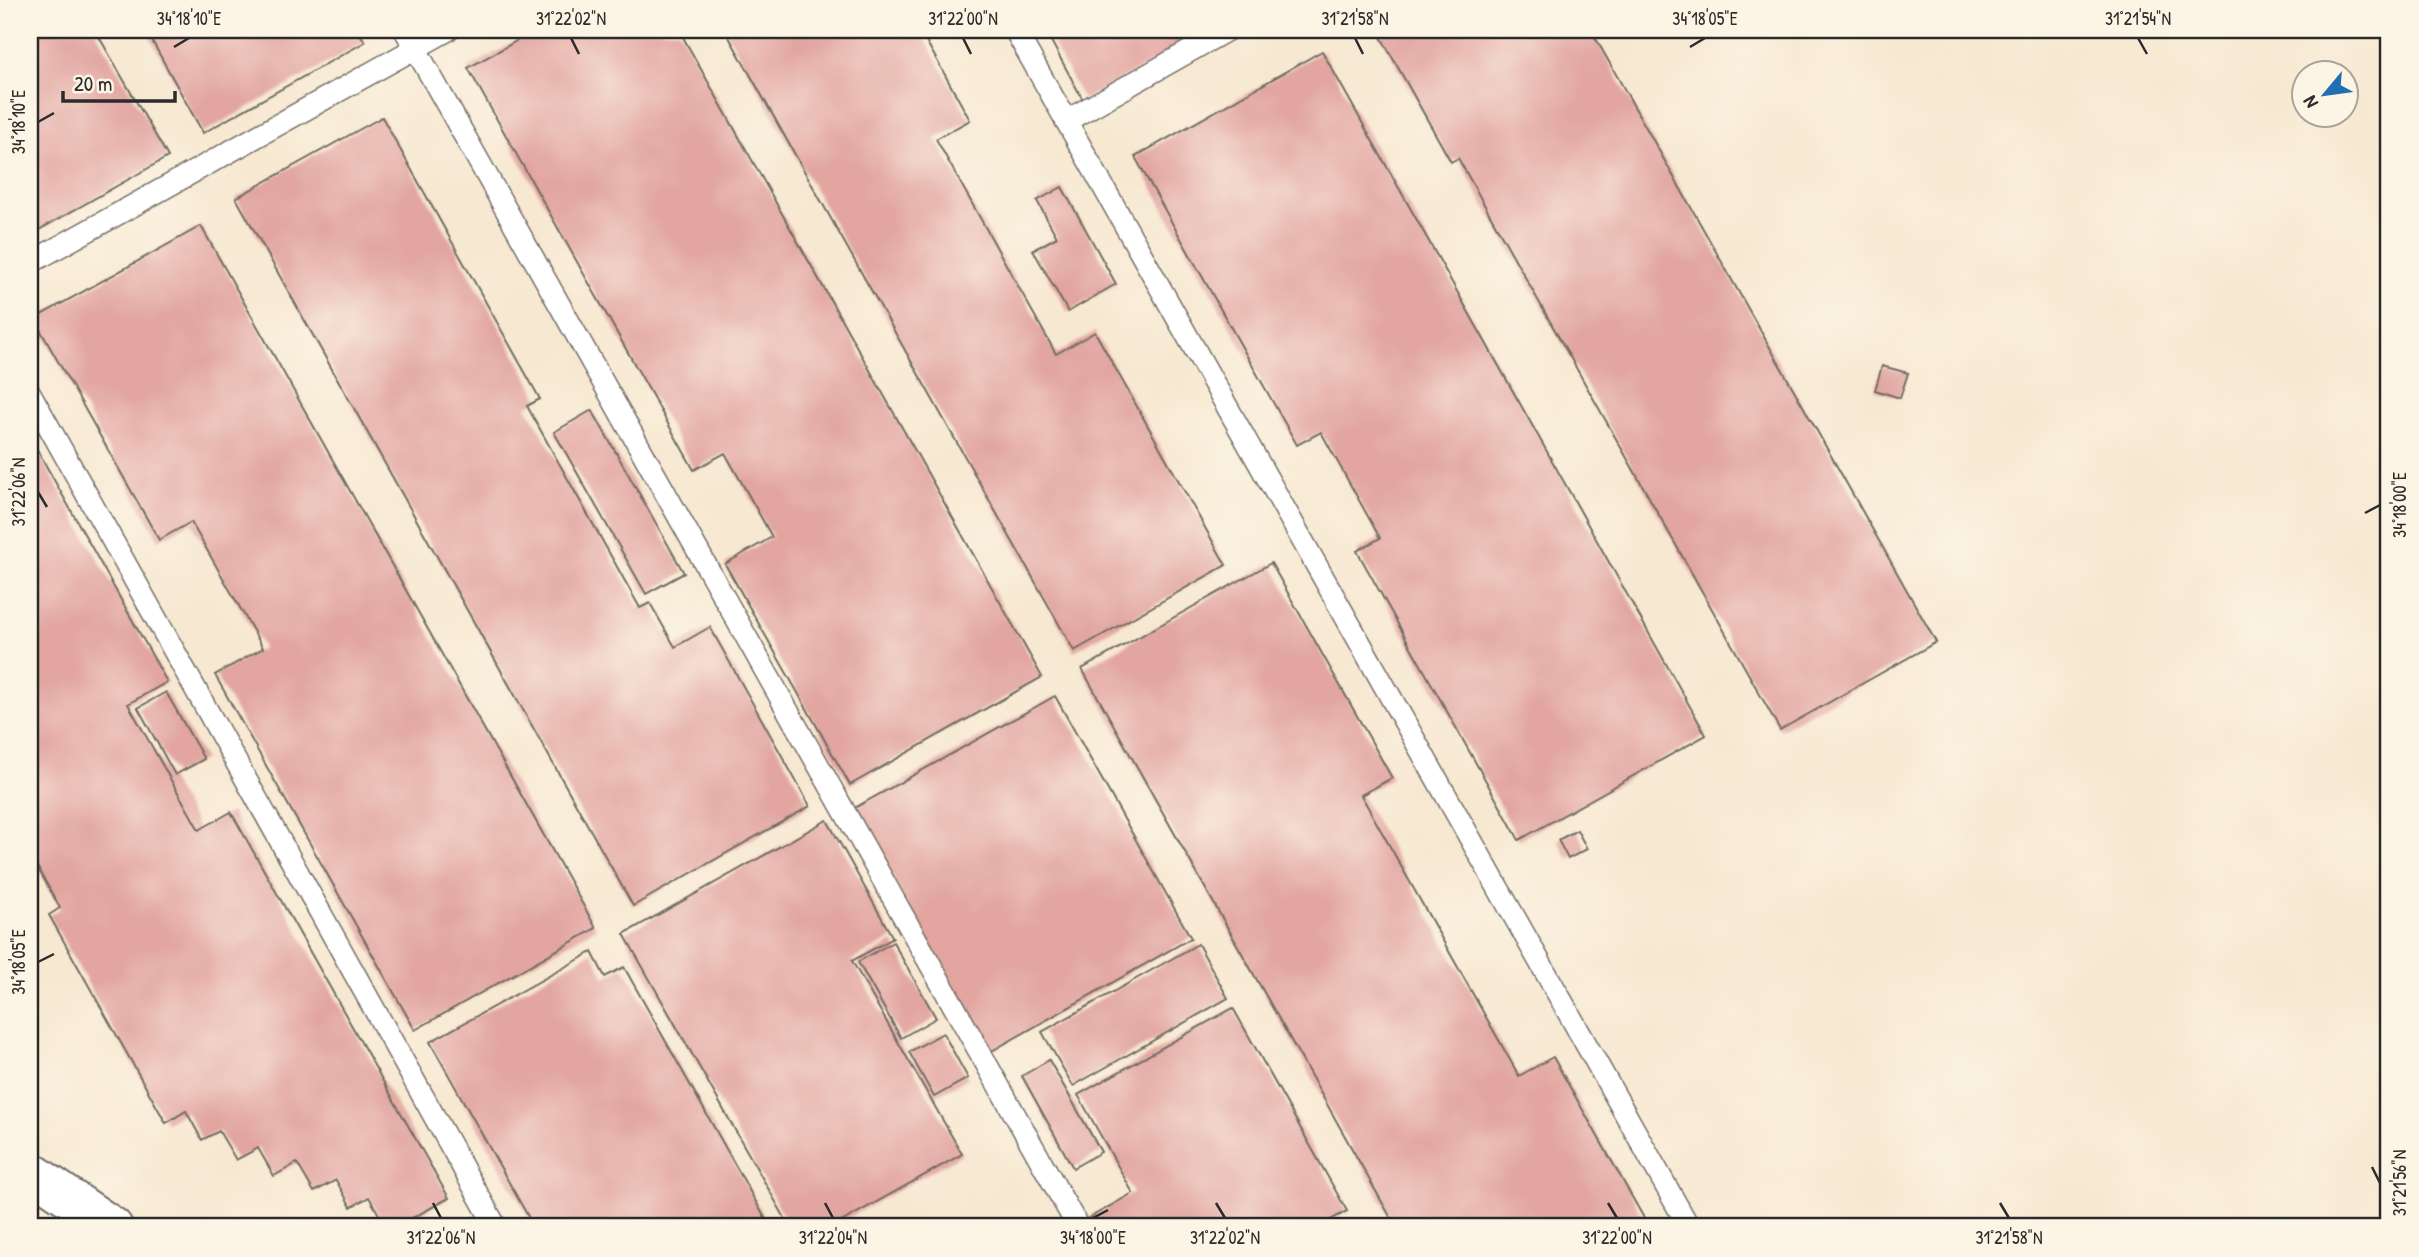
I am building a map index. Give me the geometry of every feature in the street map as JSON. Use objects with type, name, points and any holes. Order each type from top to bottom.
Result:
[{"type":"street","points":[[30,1171],[113,1227]]},
{"type":"lane","points":[[30,263],[410,39],[448,30]]},
{"type":"lane","points":[[1015,30],[1689,1227]]},
{"type":"lane","points":[[1066,121],[1227,30]]},
{"type":"lane","points":[[410,39],[1079,1227]]},
{"type":"lane","points":[[30,393],[496,1227]]},
{"type":"building","points":[[30,30],[95,30],[168,157],[30,235]]},
{"type":"building","points":[[146,30],[358,30],[365,42],[203,133]]},
{"type":"building","points":[[536,30],[679,30],[1042,677],[850,785],[725,564],[772,537],[725,453],[694,470],[468,68]]},
{"type":"building","points":[[725,30],[920,30],[970,120],[936,139],[1056,354],[1095,332],[1226,565],[1074,651]]},
{"type":"building","points":[[1045,30],[1212,30],[1083,100]]},
{"type":"building","points":[[1377,30],[1591,30],[1936,642],[1780,730],[1458,158],[1451,162]]},
{"type":"building","points":[[1322,51],[1706,735],[1519,840],[1357,551],[1380,538],[1321,432],[1297,445],[1135,157]]},
{"type":"building","points":[[382,117],[540,399],[527,406],[640,608],[650,603],[675,647],[710,627],[810,806],[633,906],[236,198]]},
{"type":"building","points":[[1062,187],[1116,284],[1068,312],[1033,250],[1057,237],[1037,201]]},
{"type":"building","points":[[201,226],[596,928],[415,1030],[215,675],[263,648],[191,522],[159,540],[34,319]]},
{"type":"building","points":[[1882,366],[1908,373],[1900,398],[1875,390]]},
{"type":"building","points":[[592,410],[684,573],[646,594],[554,432]]},
{"type":"building","points":[[30,437],[167,682],[128,704],[199,830],[231,812],[449,1198],[396,1227],[386,1227],[369,1197],[351,1207],[336,1180],[314,1192],[297,1163],[274,1176],[258,1148],[236,1160],[219,1131],[202,1140],[186,1111],[166,1123],[49,915],[60,908],[30,854]]},
{"type":"building","points":[[1271,563],[1392,778],[1361,795],[1519,1076],[1553,1057],[1649,1227],[1396,1227],[1082,669]]},
{"type":"building","points":[[166,692],[204,759],[175,775],[138,708]]},
{"type":"building","points":[[1055,696],[1191,938],[990,1052],[853,809]]},
{"type":"building","points":[[827,820],[893,938],[852,961],[962,1154],[832,1227],[790,1227],[624,934]]},
{"type":"building","points":[[1577,830],[1587,849],[1568,859],[1558,840]]},
{"type":"building","points":[[893,942],[936,1018],[901,1038],[858,962]]},
{"type":"building","points":[[1198,944],[1228,998],[1073,1086],[1042,1032]]},
{"type":"building","points":[[592,952],[605,977],[624,967],[770,1227],[534,1227],[430,1042]]},
{"type":"building","points":[[1233,1008],[1347,1211],[1318,1227],[1095,1227],[1089,1218],[1133,1193],[1078,1095]]},
{"type":"building","points":[[943,1033],[968,1078],[934,1097],[909,1052]]},
{"type":"building","points":[[1049,1060],[1101,1152],[1073,1168],[1022,1076]]},
{"type":"building","points":[[474,1217],[480,1227],[457,1227]]}]
